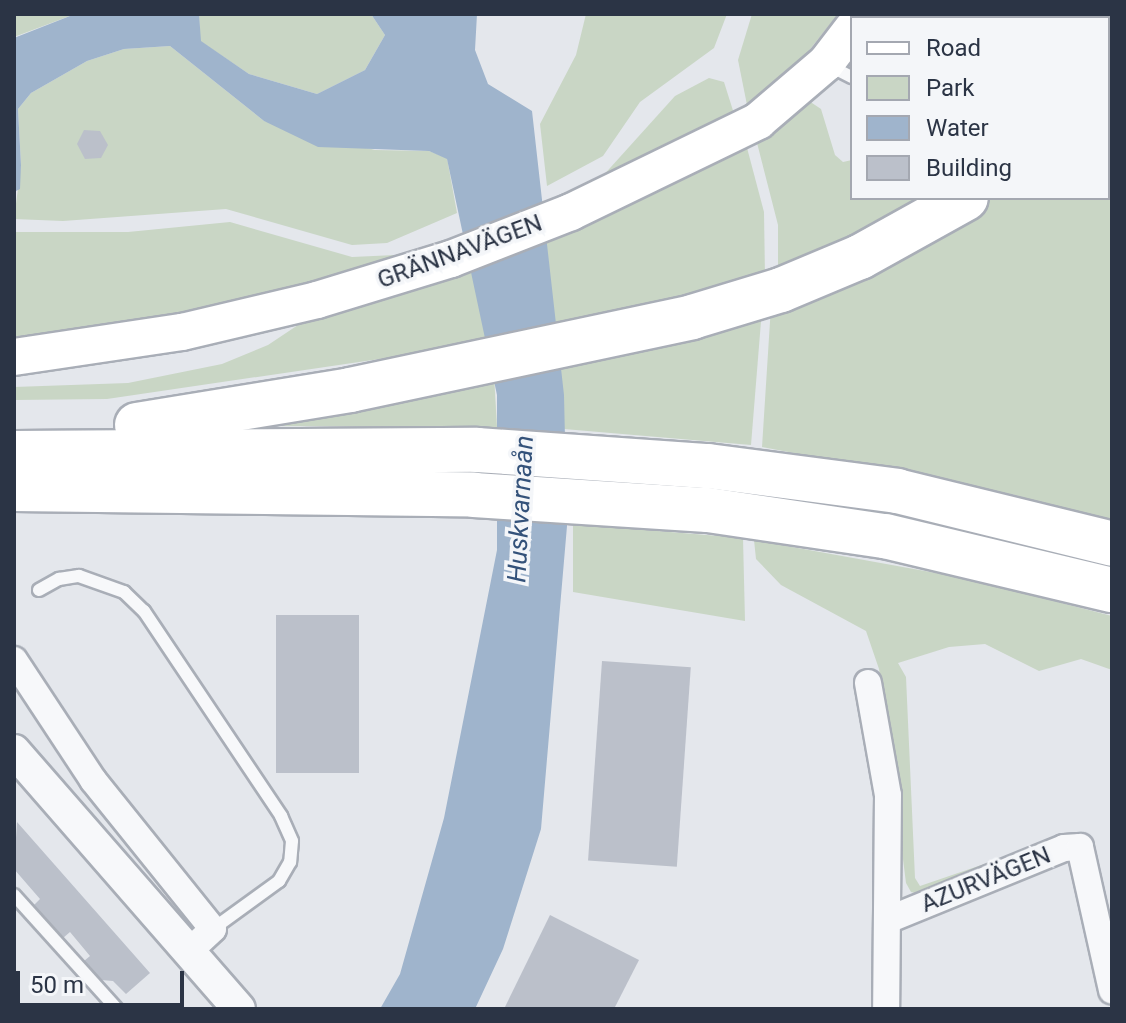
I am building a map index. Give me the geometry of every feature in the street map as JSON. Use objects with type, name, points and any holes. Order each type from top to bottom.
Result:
[{"type":"highway","points":[[14,441],[194,420],[579,342],[781,290],[860,257],[962,200]]},
{"type":"highway","points":[[14,453],[477,450],[598,457],[897,491],[1112,544]]},
{"type":"highway","points":[[14,489],[474,495],[708,510],[885,536],[1111,590]]},
{"type":"main road","name":"GRÄNNAVÄGEN","points":[[14,357],[220,324],[451,259],[571,212],[746,128],[839,70],[850,35]]},
{"type":"street","points":[[14,660],[93,780],[213,929],[189,951]]},
{"type":"street","points":[[868,683],[888,795],[890,919],[886,1009]]},
{"type":"street","points":[[14,751],[239,1009]]},
{"type":"street","name":"AZURVÄGEN","points":[[890,919],[1064,848],[1080,847],[1112,990]]},
{"type":"lane","points":[[39,590],[59,579],[79,576],[124,592],[144,611],[281,816],[292,841],[290,862],[279,881],[213,929]]},
{"type":"lane","points":[[14,895],[117,1009]]},
{"type":"green space","points":[[14,14],[75,14],[14,37]]},
{"type":"green space","points":[[199,14],[371,14],[385,35],[365,70],[317,94],[249,74],[200,41]]},
{"type":"green space","points":[[586,14],[727,14],[714,48],[640,102],[603,156],[547,186],[540,124],[576,55]]},
{"type":"green space","points":[[752,14],[838,14],[788,77],[748,110],[738,60]]},
{"type":"green space","points":[[1112,37],[1112,522],[1015,495],[762,447],[771,306],[979,200],[1110,200]]},
{"type":"green space","points":[[170,46],[264,121],[375,150],[429,151],[447,158],[457,213],[387,243],[352,245],[226,209],[63,221],[14,219],[21,165],[18,109],[31,93],[87,61],[124,49]]},
{"type":"green space","points":[[709,78],[724,82],[735,117],[592,188],[675,96]]},
{"type":"green space","points":[[809,101],[821,109],[835,155],[843,162],[850,160],[850,200],[929,200],[778,274],[778,225],[756,139]]},
{"type":"green space","points":[[746,144],[764,212],[765,277],[555,330],[546,239]]},
{"type":"green space","points":[[230,222],[352,257],[417,254],[218,311],[14,340],[14,232],[128,232]]},
{"type":"green space","points":[[471,268],[488,343],[107,399],[14,400],[14,387],[128,383],[222,364],[268,345],[301,323]]},
{"type":"green space","points":[[762,309],[751,445],[564,429],[559,361]]},
{"type":"green space","points":[[494,375],[497,427],[240,426]]},
{"type":"green space","points":[[573,524],[743,538],[745,621],[573,592]]},
{"type":"green space","points":[[754,540],[969,579],[1112,616],[1112,670],[1081,659],[1039,671],[985,644],[949,647],[898,663],[906,677],[915,878],[920,886],[1055,840],[919,894],[911,892],[906,883],[879,669],[866,631],[781,585],[756,559]]},
{"type":"water","name":"Huskvarnaån","points":[[75,14],[199,14],[201,41],[249,74],[317,94],[365,70],[385,35],[371,14],[477,14],[475,50],[488,84],[532,111],[564,395],[567,526],[541,829],[503,949],[475,1009],[380,1009],[400,974],[444,818],[497,550],[497,395],[447,159],[429,151],[318,147],[264,121],[170,46],[124,49],[87,61],[31,93],[18,109],[20,189],[14,192],[14,38]]},
{"type":"building","points":[[905,14],[960,14],[931,16],[904,16]]},
{"type":"building","points":[[962,14],[1004,14],[982,16]]},
{"type":"building","points":[[84,130],[100,131],[108,145],[101,158],[85,159],[77,144]]},
{"type":"building","points":[[276,615],[359,615],[359,773],[276,773]]},
{"type":"building","points":[[602,661],[691,667],[677,867],[588,861]]},
{"type":"building","points":[[17,822],[150,973],[126,994],[113,981],[101,980],[84,961],[90,956],[70,932],[63,938],[34,905],[40,899],[14,869]]},
{"type":"building","points":[[550,915],[639,960],[614,1009],[504,1009]]}]
